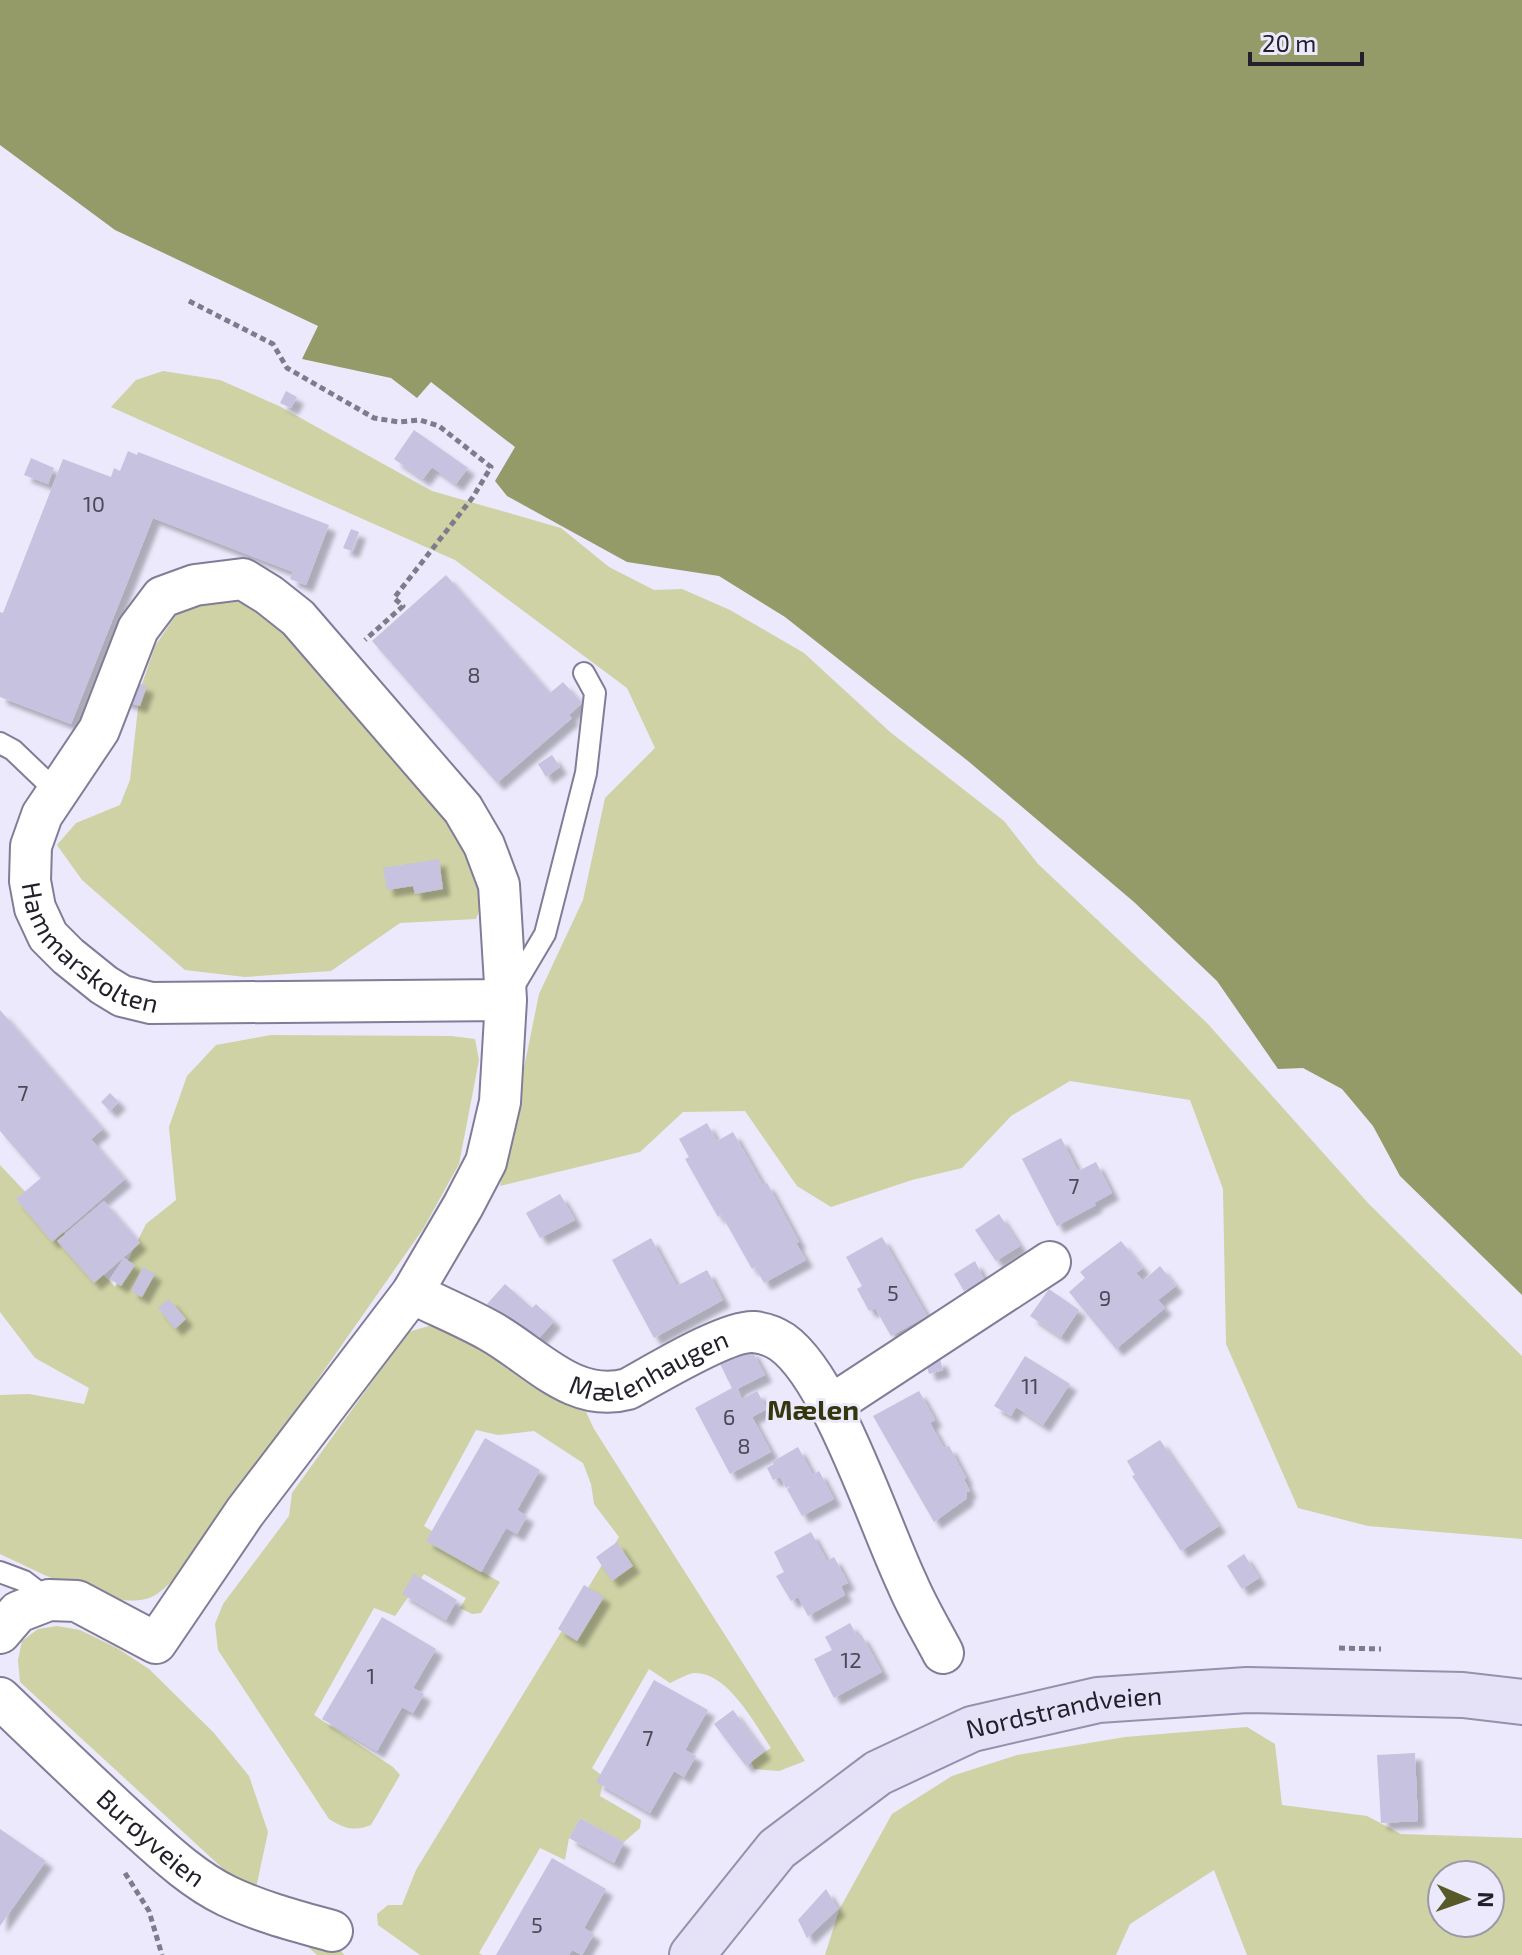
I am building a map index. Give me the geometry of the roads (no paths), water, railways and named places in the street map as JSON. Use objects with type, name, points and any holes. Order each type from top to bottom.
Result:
[{"type":"main road","name":"Nordstrandveien","points":[[692,1955],[777,1849],[878,1773],[972,1729],[1098,1700],[1247,1690],[1463,1695],[1522,1702]]},
{"type":"street","name":"Hammarskolten","points":[[49,1600],[77,1601],[156,1643],[245,1512],[412,1293],[486,1162],[500,1102],[506,1000],[499,885],[484,845],[463,809],[298,618],[269,595],[243,579],[195,585],[162,597],[138,629],[99,730],[42,815],[31,846],[30,881],[35,908],[48,936],[104,985],[122,996],[151,1003],[506,1000]]},
{"type":"street","points":[[830,1406],[1050,1262]]},
{"type":"street","name":"Mælenhaugen","points":[[412,1293],[490,1331],[568,1383],[593,1393],[611,1394],[628,1389],[730,1337],[750,1331],[769,1334],[784,1343],[801,1361],[830,1406],[907,1584],[943,1653]]},
{"type":"street","points":[[0,1633],[18,1612],[49,1600]]},
{"type":"street","name":"Burøyveien","points":[[0,1698],[121,1813],[193,1875],[225,1895],[266,1912],[332,1931]]},
{"type":"lane","points":[[506,1000],[545,934],[586,773],[595,693],[584,673]]},
{"type":"lane","points":[[0,743],[13,750],[58,793]]},
{"type":"lane","points":[[0,1572],[24,1581],[49,1600]]},
{"type":"district","name":"Mælen","points":[[813,1410]]}]
